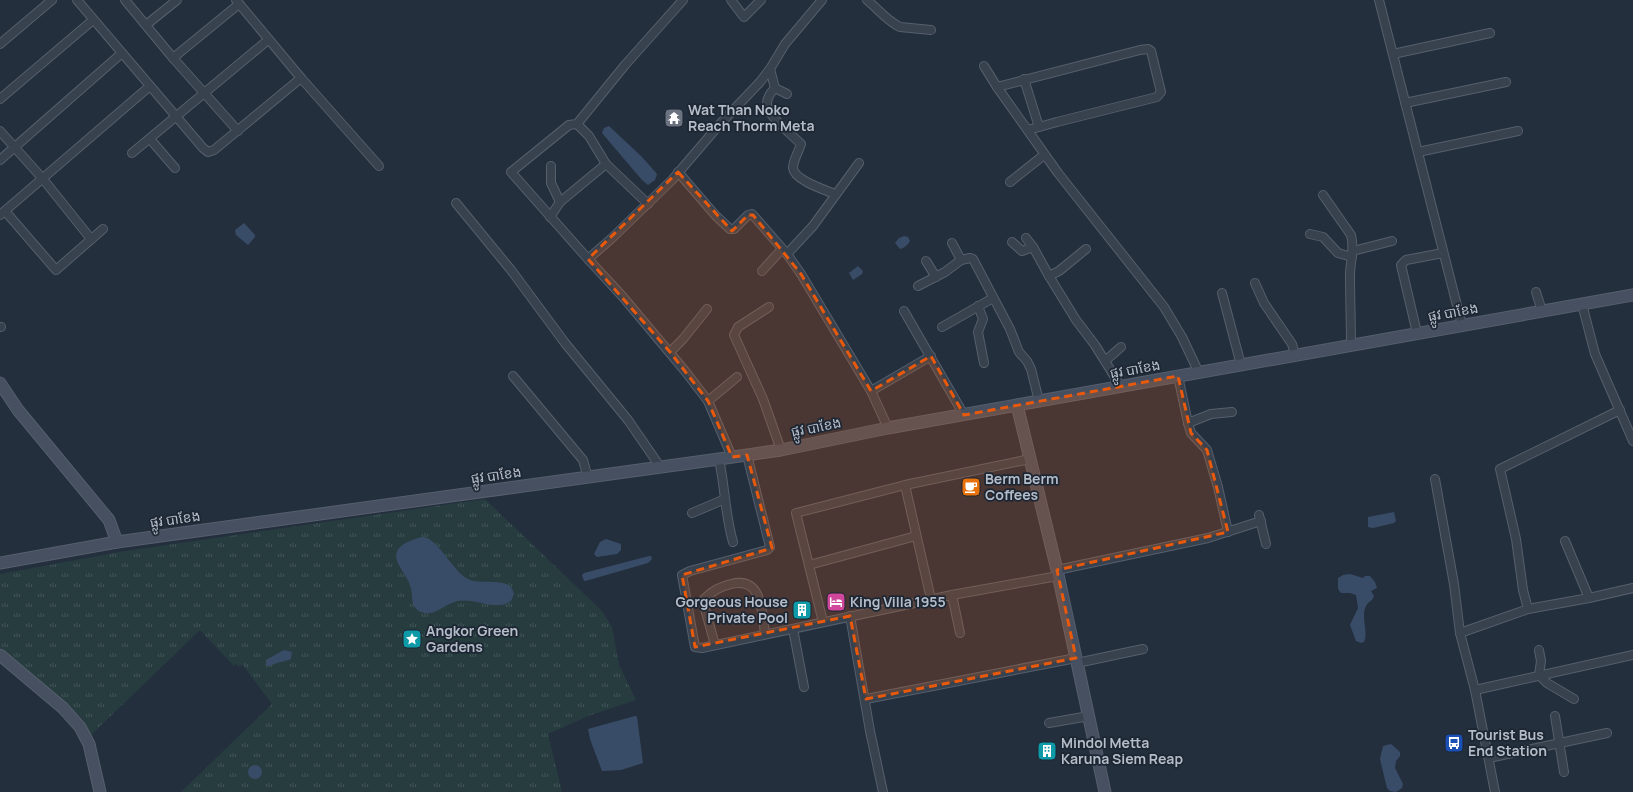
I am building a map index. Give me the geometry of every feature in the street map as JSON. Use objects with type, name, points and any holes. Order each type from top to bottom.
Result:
[{"type":"street","points":[[0,44],[52,0]]},
{"type":"street","points":[[76,0],[208,152],[214,150],[238,131],[301,78]]},
{"type":"street","points":[[125,0],[204,94],[238,131]]},
{"type":"street","points":[[146,25],[177,0]]},
{"type":"street","points":[[684,0],[625,65],[577,124],[569,125],[511,172],[623,297],[670,352],[708,401],[732,457]]},
{"type":"street","points":[[730,0],[744,16],[761,0]]},
{"type":"street","points":[[588,259],[648,204],[678,172],[770,69],[785,44],[822,0]]},
{"type":"street","points":[[867,0],[886,19],[895,25],[900,27],[931,30]]},
{"type":"street","points":[[1379,0],[1462,325]]},
{"type":"street","points":[[173,58],[237,2],[268,40],[379,166]]},
{"type":"street","points":[[0,99],[93,20]]},
{"type":"street","points":[[1393,54],[1490,33]]},
{"type":"street","points":[[132,154],[268,40]]},
{"type":"street","points":[[997,87],[1140,50],[1148,49],[1151,51],[1161,92],[1157,97],[1028,130]]},
{"type":"street","points":[[0,160],[122,53]]},
{"type":"street","points":[[984,66],[1044,155],[1164,307],[1182,336],[1199,373]]},
{"type":"street","points":[[770,69],[775,88],[787,94]]},
{"type":"street","points":[[1024,79],[1039,127]]},
{"type":"street","points":[[1405,103],[1506,82]]},
{"type":"street","points":[[103,229],[56,270],[3,213],[150,86]]},
{"type":"street","points":[[775,88],[769,96],[768,109],[772,115],[801,144],[794,162],[794,173],[809,183],[835,194]]},
{"type":"street","points":[[577,124],[589,136],[606,164],[648,204]]},
{"type":"street","points":[[0,131],[91,239]]},
{"type":"street","points":[[1418,152],[1518,131]]},
{"type":"street","points":[[150,139],[175,168]]},
{"type":"street","points":[[1010,182],[1044,155]]},
{"type":"street","points":[[762,271],[813,226],[859,163]]},
{"type":"street","points":[[550,217],[560,202],[606,164]]},
{"type":"street","points":[[551,166],[551,183],[560,202]]},
{"type":"street","points":[[678,172],[716,216],[730,229],[734,229],[748,215],[752,214],[784,252],[805,281],[871,391],[888,428]]},
{"type":"street","points":[[1323,194],[1351,235],[1353,254],[1350,278],[1351,345]]},
{"type":"street","points":[[456,203],[511,270],[565,343],[628,420],[661,468]]},
{"type":"street","points":[[1310,234],[1322,237],[1338,253],[1353,254],[1392,241]]},
{"type":"street","points":[[1026,238],[1034,247],[1049,276],[1076,320],[1106,361],[1121,387]]},
{"type":"street","points":[[1012,242],[1021,251],[1034,247]]},
{"type":"street","points":[[952,243],[961,260]]},
{"type":"street","points":[[1049,276],[1059,271],[1086,249]]},
{"type":"street","points":[[1417,333],[1401,264],[1406,260],[1443,253]]},
{"type":"street","points":[[918,286],[961,260],[970,258],[973,259],[1010,329],[1019,352],[1028,361],[1039,401]]},
{"type":"street","points":[[926,261],[936,276]]},
{"type":"street","points":[[1255,283],[1268,309],[1292,344],[1295,355]]},
{"type":"street","points":[[1536,292],[1542,311]]},
{"type":"street","points":[[1222,293],[1241,365]]},
{"type":"street","name":"ផ្លូវ បាខែង","points":[[0,564],[117,542],[719,460],[781,450],[888,428],[1633,294]]},
{"type":"street","points":[[942,327],[993,298]]},
{"type":"street","points":[[1582,304],[1595,354],[1633,441]]},
{"type":"street","points":[[978,306],[983,318],[978,332],[984,363]]},
{"type":"street","points":[[769,307],[738,327],[734,335],[763,399],[781,450]]},
{"type":"street","points":[[670,352],[683,339],[707,309]]},
{"type":"street","points":[[904,311],[964,415]]},
{"type":"street","points":[[1106,361],[1121,347]]},
{"type":"street","points":[[871,391],[931,356]]},
{"type":"street","points":[[513,376],[583,460],[588,478]]},
{"type":"street","points":[[1178,376],[1188,423],[1192,433],[1207,450],[1217,482],[1228,532]]},
{"type":"street","points":[[708,401],[737,377]]},
{"type":"street","points":[[0,383],[18,410],[109,520],[117,542]]},
{"type":"street","points":[[1017,405],[1077,660],[1105,792]]},
{"type":"street","points":[[1528,609],[1523,590],[1517,544],[1500,469],[1620,410]]},
{"type":"street","points":[[1188,423],[1211,414],[1232,412]]},
{"type":"street","points":[[747,455],[770,548],[690,571],[682,575],[695,647],[702,648],[1057,573],[1228,532],[1260,518],[1266,544]]},
{"type":"street","points":[[823,622],[796,513],[905,485],[1030,459]]},
{"type":"street","points":[[719,460],[724,481],[729,528],[733,542]]},
{"type":"street","points":[[1435,479],[1454,584],[1460,633],[1476,690],[1495,792]]},
{"type":"street","points":[[905,485],[931,599]]},
{"type":"street","points":[[692,513],[725,499]]},
{"type":"street","points":[[809,565],[916,536]]},
{"type":"street","points":[[1565,541],[1589,598]]},
{"type":"street","points":[[715,645],[704,605],[704,599],[714,589],[735,583],[749,585],[756,592],[766,634]]},
{"type":"street","points":[[1460,633],[1528,609],[1633,588]]},
{"type":"street","points":[[952,595],[960,633]]},
{"type":"street","points":[[850,616],[866,700],[870,731],[883,792]]},
{"type":"street","points":[[793,629],[804,686]]},
{"type":"street","points":[[866,700],[1143,649]]},
{"type":"street","points":[[1539,650],[1541,661],[1539,675]]},
{"type":"street","points":[[0,655],[63,708],[80,727],[89,744],[100,792]]},
{"type":"street","points":[[1476,690],[1633,655]]},
{"type":"street","points":[[1539,675],[1548,683],[1574,699]]},
{"type":"street","points":[[1048,724],[1089,716]]},
{"type":"street","points":[[1555,716],[1564,772]]},
{"type":"street","points":[[1489,758],[1607,733]]},
{"type":"highlighted area","points":[[678,172],[732,231],[748,215],[753,215],[801,274],[871,391],[931,356],[964,415],[1178,376],[1191,433],[1207,450],[1228,532],[1057,570],[1076,658],[866,699],[850,616],[695,647],[682,575],[772,548],[747,455],[732,457],[708,401],[670,352],[588,259]]},
{"type":"green space","name":"Angkor Green Gardens","points":[[485,499],[602,611],[612,627],[619,665],[636,700],[588,716],[548,734],[562,792],[181,792],[272,704],[242,664],[239,667],[236,664],[234,666],[200,630],[91,735],[84,721],[67,704],[0,648],[0,574],[125,551]]},
{"type":"water","points":[[609,126],[642,157],[657,174],[655,180],[648,185],[642,180],[602,133],[604,128]]},
{"type":"water","points":[[244,223],[255,235],[248,245],[236,235],[235,230]]},
{"type":"water","points":[[904,236],[908,237],[910,241],[906,246],[900,249],[895,243],[899,238]]},
{"type":"water","points":[[858,266],[863,271],[862,274],[853,280],[849,273]]},
{"type":"water","points":[[1394,512],[1396,521],[1394,523],[1373,528],[1368,527],[1368,517]]},
{"type":"water","points":[[422,537],[428,538],[433,542],[456,569],[468,579],[480,582],[502,583],[512,588],[514,594],[511,601],[504,604],[490,605],[459,601],[429,613],[417,610],[413,604],[410,585],[401,569],[396,555],[401,546],[405,543]]},
{"type":"water","points":[[606,539],[621,544],[621,550],[617,554],[597,557],[594,554],[600,542]]},
{"type":"water","points":[[651,556],[652,559],[648,563],[589,580],[584,581],[582,575],[584,573]]},
{"type":"water","points":[[1350,574],[1363,578],[1365,576],[1370,576],[1375,582],[1377,588],[1371,591],[1374,596],[1367,604],[1365,609],[1364,614],[1366,632],[1364,642],[1361,643],[1356,641],[1350,625],[1358,608],[1356,595],[1341,593],[1338,589],[1338,578],[1343,575]]},
{"type":"water","points":[[284,650],[292,652],[291,659],[269,666],[266,665],[266,660]]},
{"type":"water","points":[[635,716],[637,717],[643,763],[621,770],[602,771],[590,739],[588,729]]},
{"type":"water","points":[[1391,744],[1400,752],[1395,768],[1403,784],[1402,788],[1396,792],[1390,791],[1387,788],[1380,759],[1383,746]]},
{"type":"water","points":[[252,765],[258,765],[262,769],[262,775],[258,779],[252,779],[248,775],[248,769]]},
{"type":"place","name":"Wat Than Noko Reach Thorm Meta","points":[[674,118]]},
{"type":"place","name":"Berm Berm Coffees","points":[[971,487]]},
{"type":"place","name":"King Villa 1955","points":[[836,602]]},
{"type":"place","name":"Gorgeous House Private Pool","points":[[802,610]]},
{"type":"place","name":"Angkor Green Gardens","points":[[412,639]]},
{"type":"place","name":"Tourist Bus End Station","points":[[1454,743]]},
{"type":"place","name":"Mindol Metta Karuna Siem Reap","points":[[1047,751]]}]
